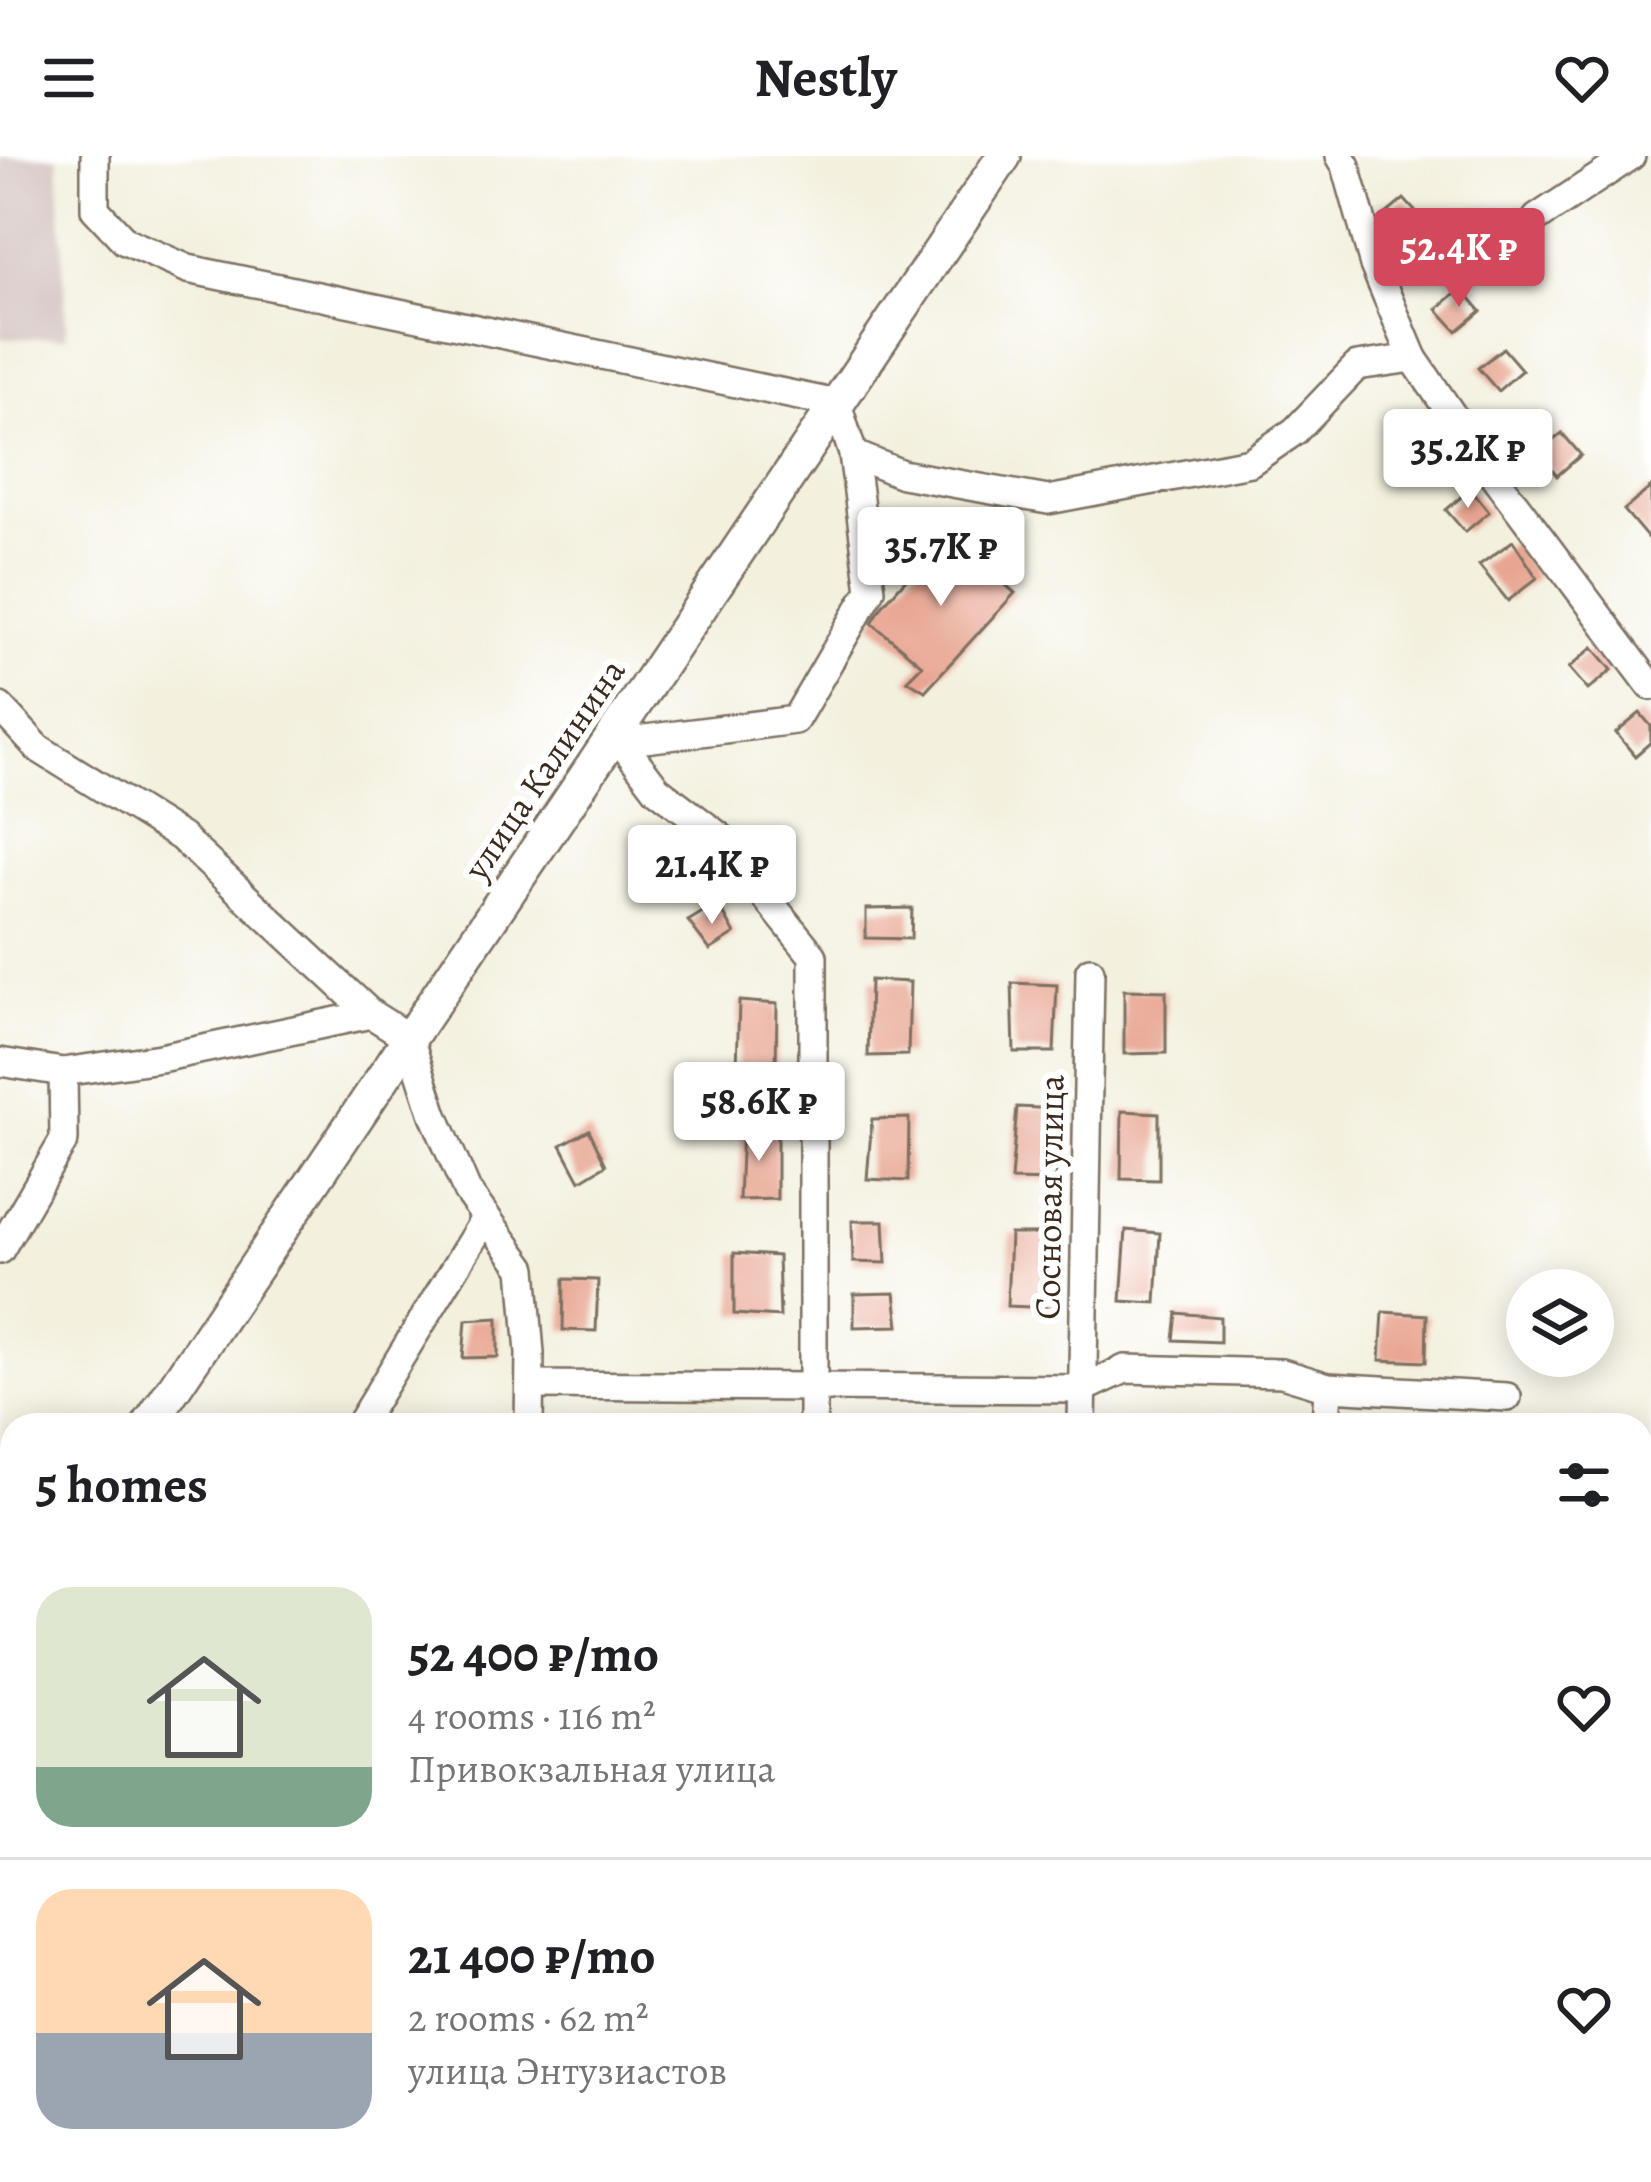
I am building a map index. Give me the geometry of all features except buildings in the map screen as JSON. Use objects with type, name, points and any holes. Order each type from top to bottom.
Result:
[{"type":"main road","name":"улица Калинина","points":[[157,1413],[621,733],[1004,156]]},
{"type":"street","points":[[95,156],[95,209],[125,241],[188,269],[837,404],[854,454],[872,590],[795,720],[621,733],[657,789],[736,849],[768,901],[813,956],[813,1413]]},
{"type":"street","points":[[1340,156],[1374,265],[1413,358],[1490,472],[1651,686]]},
{"type":"street","points":[[1537,218],[1631,156]]},
{"type":"street","points":[[854,454],[902,474],[1048,500],[1250,462],[1295,431],[1357,366],[1413,358]]},
{"type":"street","points":[[0,707],[38,748],[181,837],[371,1014],[410,1038],[434,1114],[467,1192],[523,1268],[529,1413]]},
{"type":"street","name":"Сосновая улица","points":[[1082,1413],[1090,971]]},
{"type":"street","points":[[0,1062],[63,1072],[160,1058],[371,1014]]},
{"type":"street","points":[[0,1250],[64,1140],[63,1072]]},
{"type":"street","points":[[366,1413],[486,1217]]},
{"type":"street","points":[[530,1385],[1082,1389],[1125,1369],[1282,1373],[1328,1387],[1507,1397]]},
{"type":"street","points":[[1327,1413],[1328,1387]]},
{"type":"shaded area","points":[[0,156],[58,156],[67,337],[0,339]]}]
